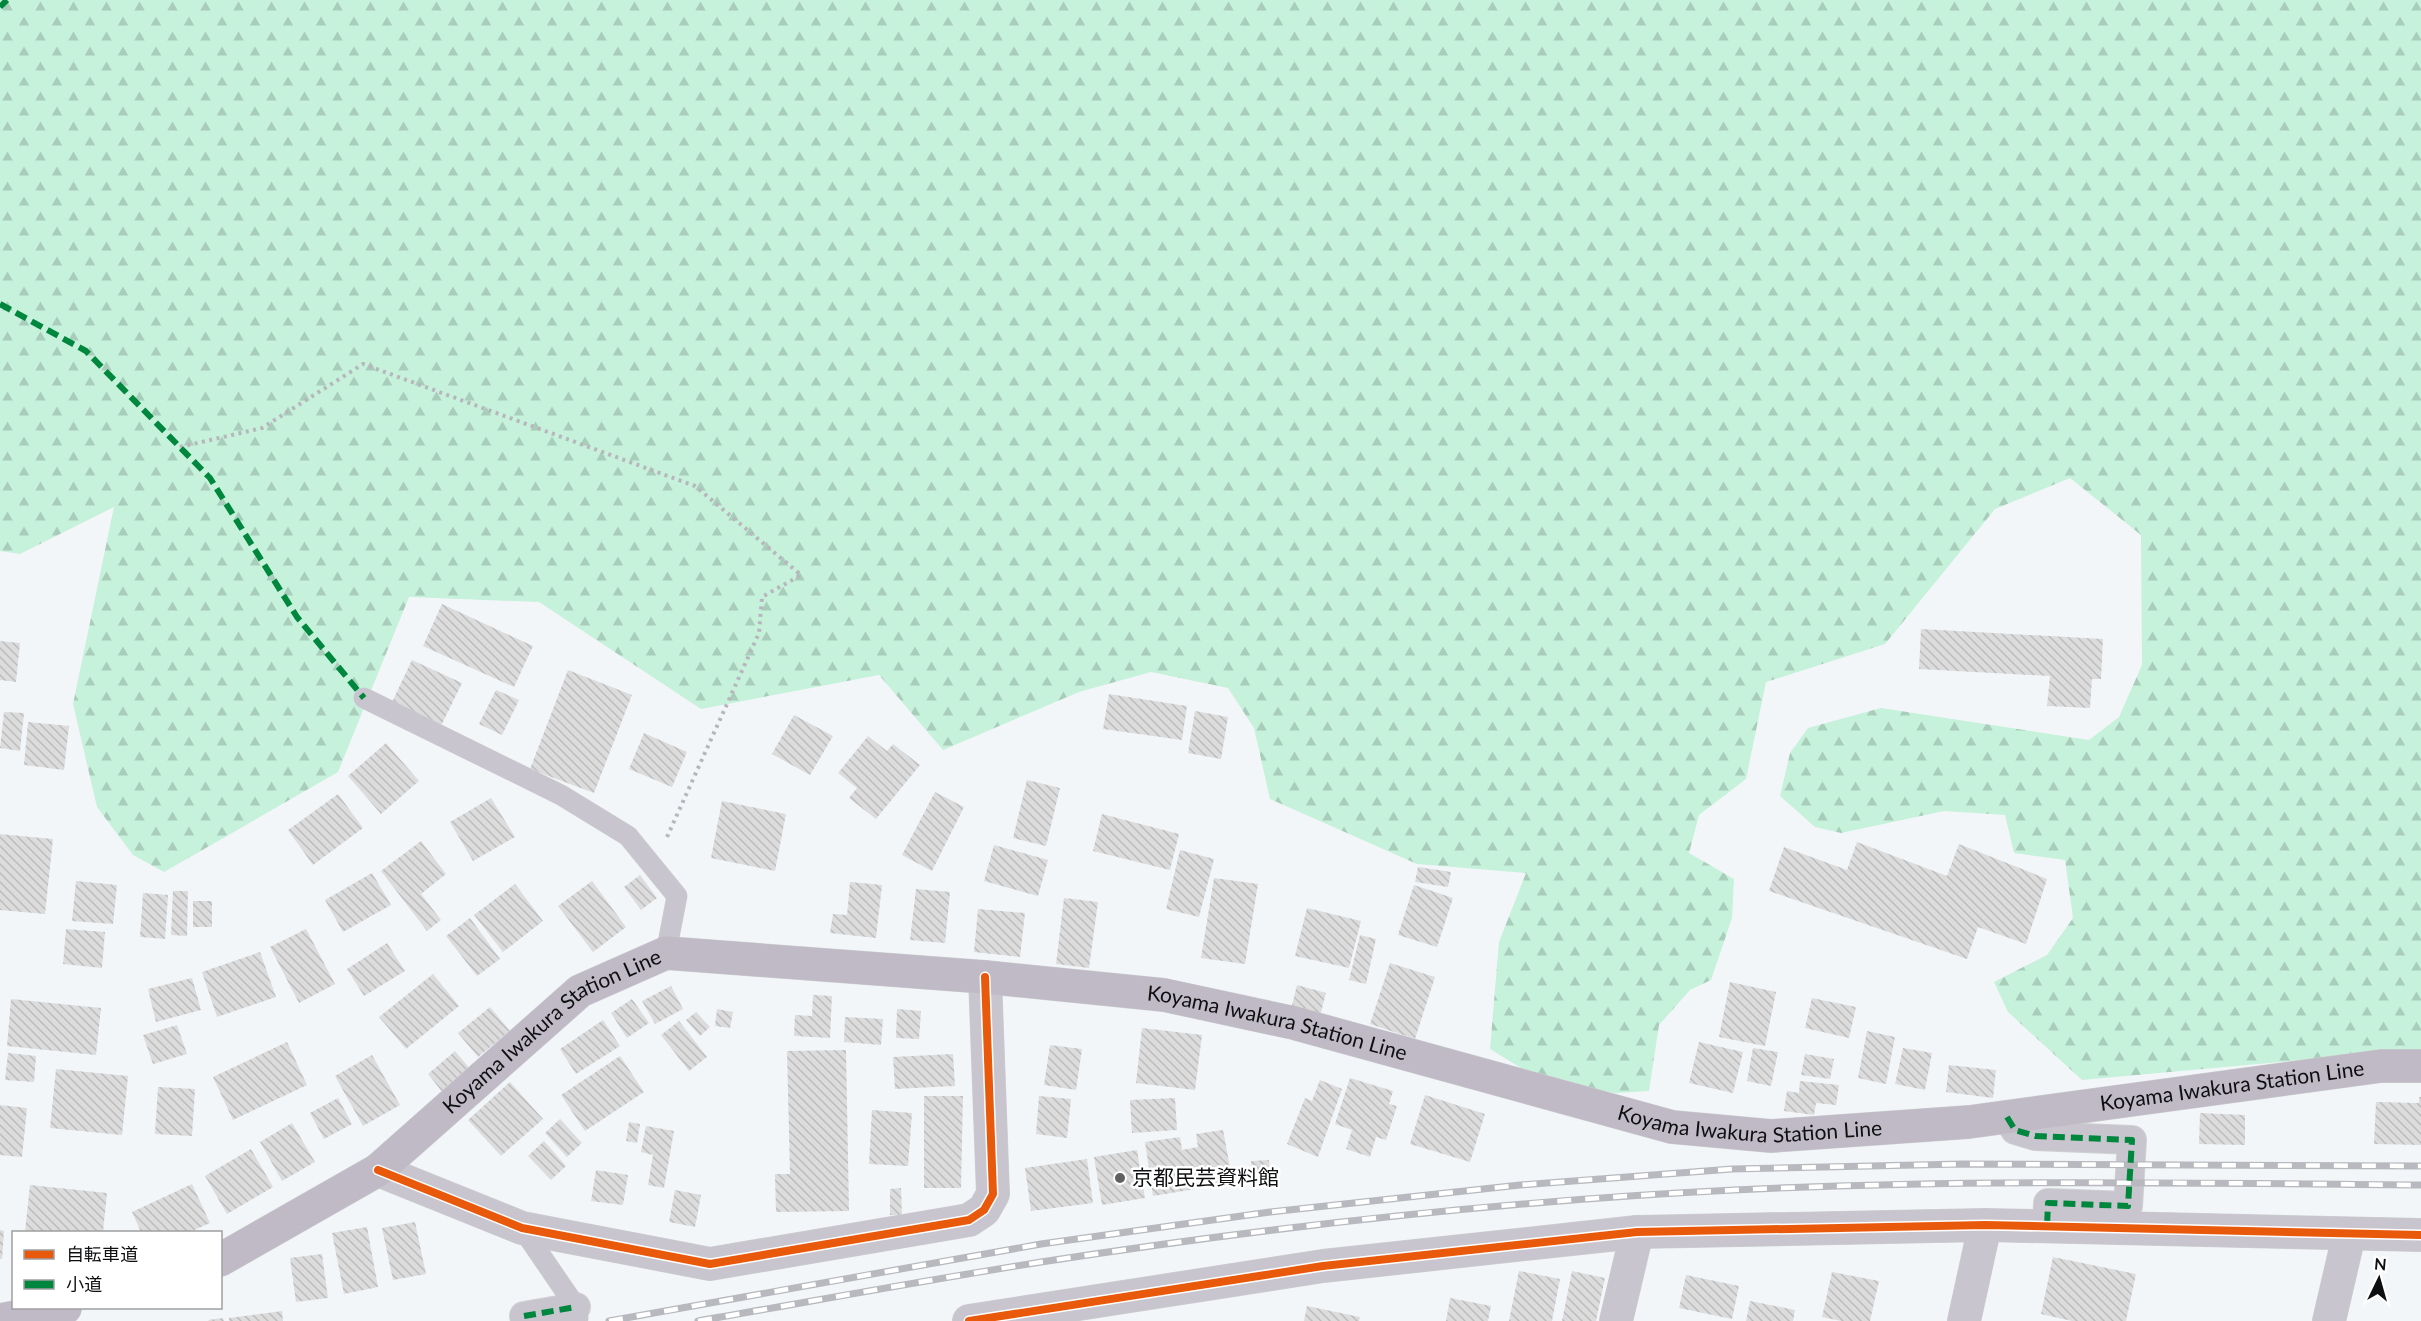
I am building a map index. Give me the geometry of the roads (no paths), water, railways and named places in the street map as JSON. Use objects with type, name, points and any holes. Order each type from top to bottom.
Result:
[{"type":"main road","name":"Koyama Iwakura Station Line","points":[[222,1259],[378,1170],[580,992],[666,953],[985,977],[1164,995],[1294,1023],[1672,1127],[1771,1136],[2007,1117],[2381,1066],[2421,1066]]},
{"type":"main road","points":[[0,1320],[60,1309]]},
{"type":"street","points":[[378,1170],[522,1228],[710,1264],[969,1220],[984,1210],[993,1194],[985,977]]},
{"type":"street","points":[[2007,1117],[2015,1130],[2035,1136],[2132,1140],[2128,1206],[2048,1203],[2047,1227]]},
{"type":"street","points":[[1964,1321],[1985,1225]]},
{"type":"street","points":[[987,1319],[1323,1266],[1637,1232],[1985,1225],[2421,1235]]},
{"type":"street","points":[[1616,1321],[1637,1232]]},
{"type":"street","points":[[2329,1321],[2349,1235]]},
{"type":"street","points":[[524,1316],[577,1314]]},
{"type":"lane","points":[[364,698],[561,795],[628,837],[676,896],[666,953]]},
{"type":"lane","points":[[522,1228],[577,1314]]},
{"type":"railway","points":[[609,1321],[1041,1244],[1270,1212],[1520,1185],[1732,1169],[1962,1164],[2421,1166]]},
{"type":"railway","points":[[698,1321],[955,1276],[1127,1249],[1386,1217],[1560,1201],[1734,1190],[1906,1184],[2421,1185]]},
{"type":"place","name":"京都民芸資料館","points":[[1120,1178]]}]
